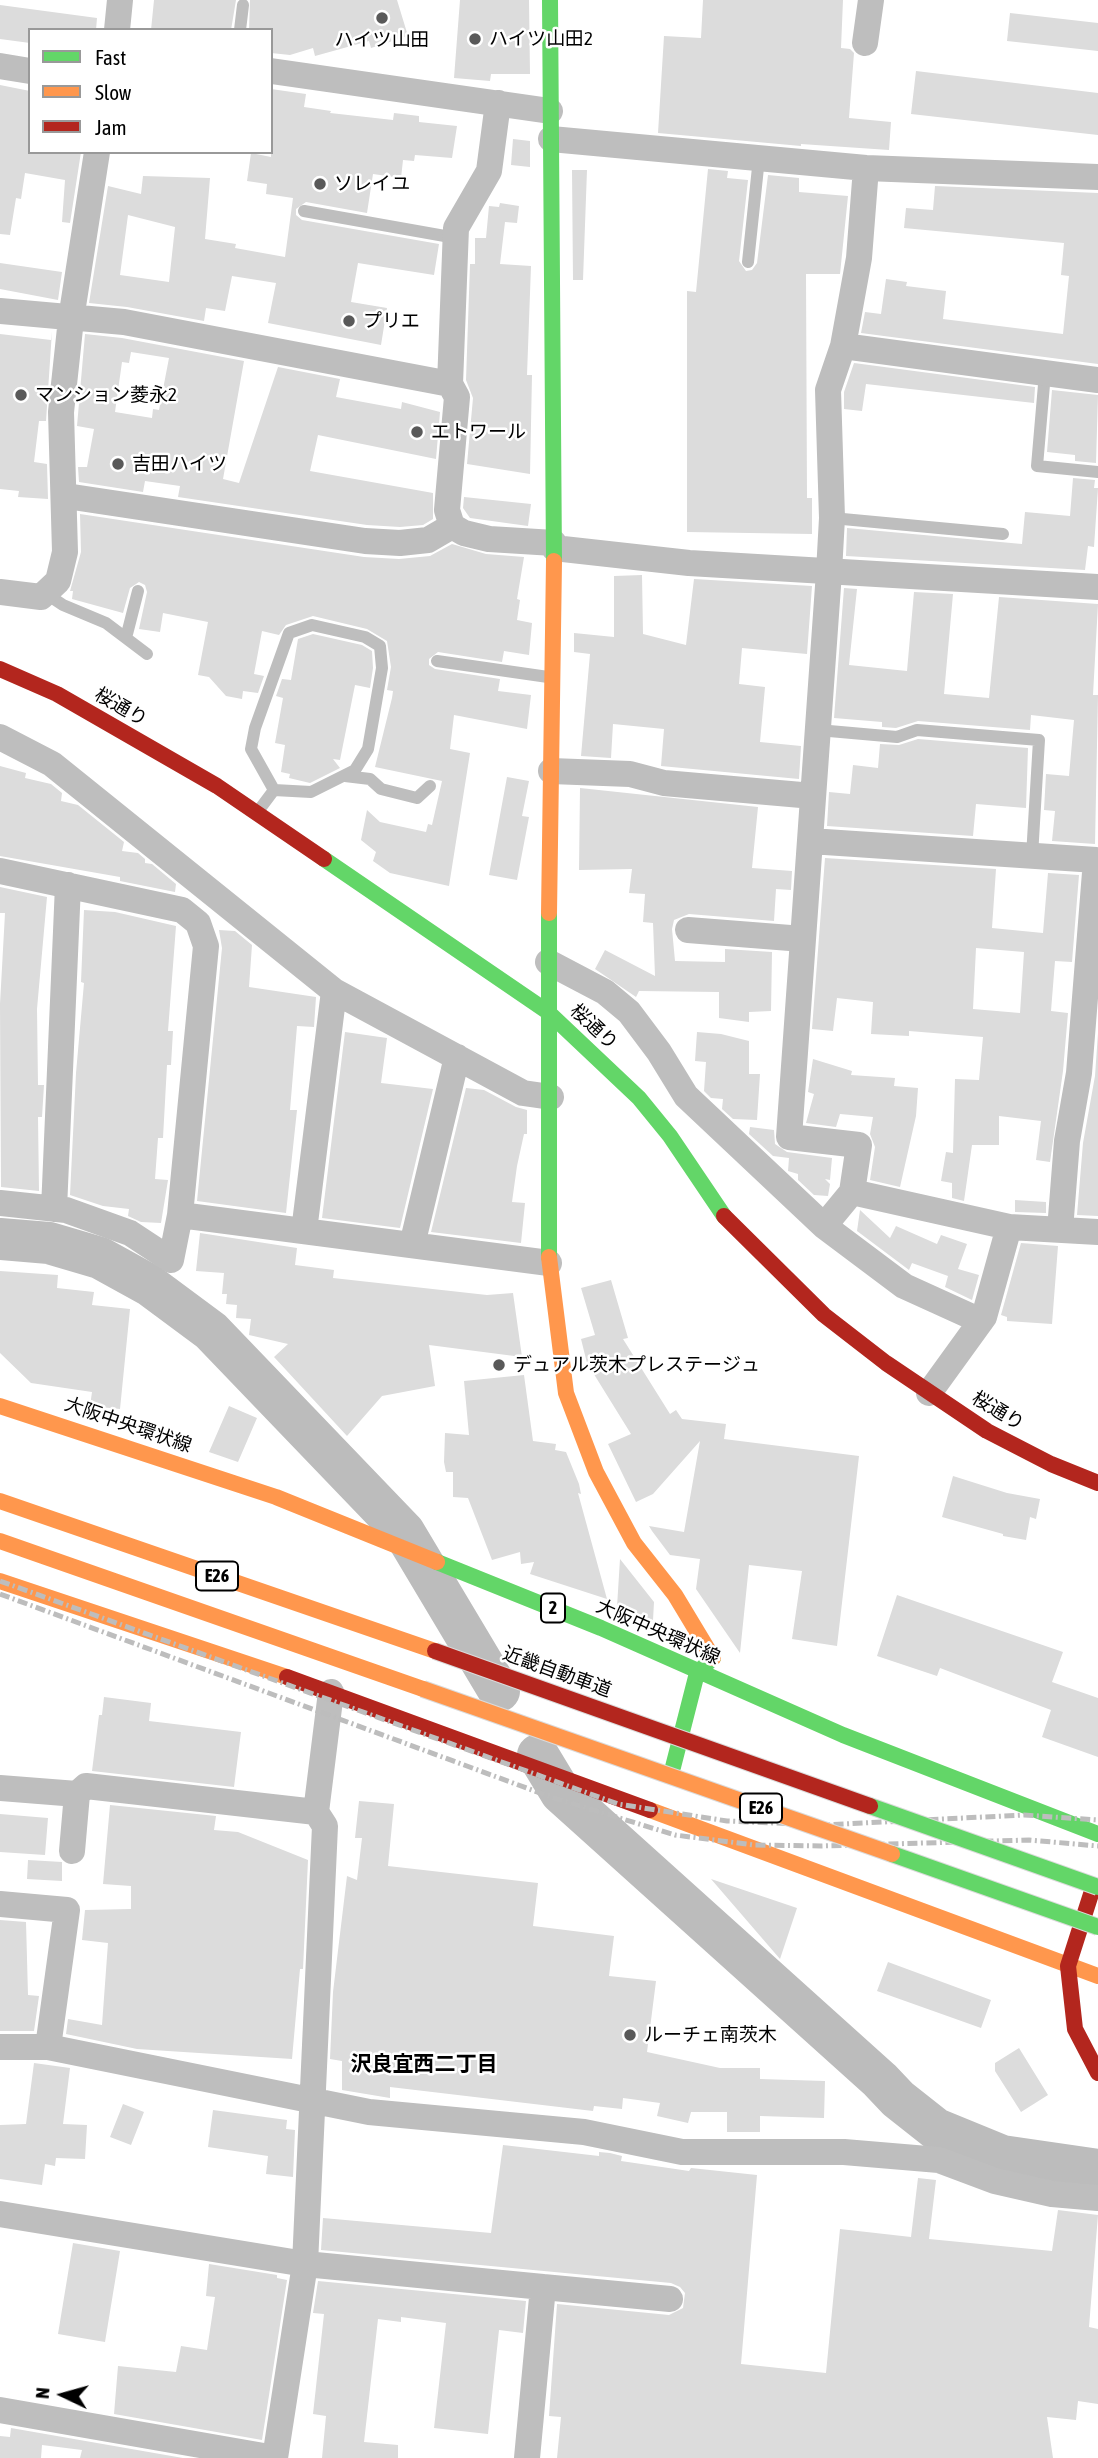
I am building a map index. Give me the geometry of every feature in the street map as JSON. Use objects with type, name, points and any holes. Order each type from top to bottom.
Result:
[{"type":"main road","points":[[550,0],[554,545],[548,962],[551,1097],[549,1263],[566,1393],[596,1472],[634,1543],[675,1595],[714,1657],[697,1673],[664,1800]]},
{"type":"main road","name":"桜通り","points":[[0,669],[57,694],[216,786],[548,1012],[639,1098],[670,1136],[720,1212],[775,1270],[824,1315],[929,1393],[997,1436],[1051,1464],[1098,1483]]},
{"type":"main road","name":"大阪中央環状線","points":[[0,1406],[276,1497],[601,1628],[697,1673],[939,1774],[1098,1834]]},
{"type":"main road","name":"近畿自動車道","points":[[0,1501],[435,1651],[1098,1887]]},
{"type":"main road","name":"E26","points":[[0,1541],[1098,1927]]},
{"type":"main road","points":[[0,1581],[664,1800],[1098,1976]]},
{"type":"main road","points":[[1098,1872],[1068,1966],[1075,2029],[1098,2073]]},
{"type":"street","points":[[117,28],[120,0]]},
{"type":"street","points":[[865,43],[871,0]]},
{"type":"street","points":[[0,66],[28,71]]},
{"type":"street","points":[[273,71],[550,111]]},
{"type":"street","points":[[452,526],[447,510],[457,397],[450,384],[456,228],[489,171],[498,103]]},
{"type":"street","points":[[551,139],[866,168],[1098,177]]},
{"type":"street","points":[[0,592],[41,597],[58,582],[65,552],[66,496],[61,412],[71,319],[96,154]]},
{"type":"street","points":[[824,1226],[852,1192],[859,1145],[789,1137],[830,572],[832,518],[828,390],[844,346],[859,258],[866,168]]},
{"type":"street","points":[[0,311],[71,319],[124,321],[450,384]]},
{"type":"street","points":[[844,346],[1098,380]]},
{"type":"street","points":[[66,496],[365,541],[400,543],[428,540],[452,526],[489,539],[554,545],[689,564],[1098,587]]},
{"type":"street","points":[[0,737],[52,764],[334,991],[523,1093],[551,1097]]},
{"type":"street","points":[[551,771],[630,774],[664,783],[813,796]]},
{"type":"street","points":[[810,841],[1096,860],[1079,1073],[1067,1141],[1060,1230]]},
{"type":"street","points":[[0,871],[183,910],[198,923],[206,946],[180,1215],[171,1259],[130,1233],[54,1209],[0,1203]]},
{"type":"street","points":[[54,1209],[68,885]]},
{"type":"street","points":[[688,930],[803,939]]},
{"type":"street","points":[[548,962],[605,992],[629,1012],[659,1052],[686,1096],[824,1226],[904,1286],[981,1321]]},
{"type":"street","points":[[304,1231],[334,991]]},
{"type":"street","points":[[412,1245],[457,1057]]},
{"type":"street","points":[[852,1192],[1009,1227],[1098,1232]]},
{"type":"street","points":[[180,1215],[549,1263]]},
{"type":"street","points":[[929,1393],[981,1321],[1009,1227]]},
{"type":"street","points":[[0,2410],[275,2458],[305,2264],[315,2099],[325,1826],[316,1812],[331,1692]]},
{"type":"street","points":[[72,1851],[77,1794],[86,1786],[316,1812]]},
{"type":"street","points":[[0,1788],[77,1794]]},
{"type":"street","points":[[0,1904],[67,1910],[48,2047]]},
{"type":"street","points":[[0,2048],[48,2047],[369,2112],[584,2132],[682,2152],[844,2152],[939,2160],[995,2181],[1052,2193],[1098,2198]]},
{"type":"street","points":[[0,2214],[305,2264],[670,2299]]},
{"type":"street","points":[[527,2458],[543,2287]]},
{"type":"lane","points":[[240,28],[243,5]]},
{"type":"lane","points":[[748,262],[759,158]]},
{"type":"lane","points":[[304,211],[456,237]]},
{"type":"lane","points":[[1045,373],[1037,466],[1098,472]]},
{"type":"lane","points":[[832,518],[1003,534]]},
{"type":"lane","points":[[126,638],[138,591]]},
{"type":"lane","points":[[45,593],[62,606],[106,623],[147,654]]},
{"type":"lane","points":[[312,625],[365,637],[380,646],[382,668],[368,749],[355,771],[311,792],[274,790],[251,749],[255,728],[289,633],[312,625]]},
{"type":"lane","points":[[437,661],[552,678]]},
{"type":"lane","points":[[818,730],[897,737],[917,730],[1039,740],[1032,856]]},
{"type":"lane","points":[[345,776],[370,779],[381,789],[417,798],[430,786]]},
{"type":"lane","points":[[256,813],[274,790]]},
{"type":"building","points":[[154,0],[236,0],[231,28],[151,28]]},
{"type":"building","points":[[250,0],[397,0],[408,36],[371,48],[369,41],[315,56],[313,48],[290,55],[273,53],[273,28],[249,28]]},
{"type":"building","points":[[460,0],[529,0],[530,74],[491,74],[490,81],[454,78]]},
{"type":"building","points":[[703,0],[843,0],[841,48],[850,49],[854,53],[849,118],[891,122],[889,150],[801,146],[658,133],[664,36],[701,38]]},
{"type":"building","points":[[0,5],[97,18],[96,28],[28,28],[28,43],[0,39]]},
{"type":"building","points":[[1010,13],[1098,23],[1098,51],[1007,41]]},
{"type":"building","points":[[916,71],[1098,93],[1098,135],[911,114]]},
{"type":"building","points":[[0,85],[28,91],[28,154],[81,154],[70,223],[62,222],[65,180],[25,173],[21,199],[16,198],[10,235],[0,234]]},
{"type":"building","points":[[273,89],[306,94],[304,107],[331,111],[330,113],[393,120],[394,113],[419,116],[419,122],[457,126],[452,158],[415,155],[414,161],[403,160],[401,178],[373,174],[367,213],[306,202],[296,209],[296,215],[302,220],[439,244],[434,275],[358,263],[351,302],[387,308],[381,345],[268,323],[276,283],[232,276],[225,311],[206,308],[204,321],[89,303],[108,186],[141,194],[143,176],[210,178],[205,239],[236,244],[235,248],[285,257],[293,198],[266,194],[267,184],[247,181],[251,154],[271,157],[273,154]],"holes":[[[128,215],[175,227],[169,282],[120,275]]]},
{"type":"building","points":[[513,139],[530,141],[530,167],[511,165]]},
{"type":"building","points":[[708,169],[728,171],[727,178],[748,180],[739,261],[746,271],[752,270],[757,263],[768,175],[799,178],[799,192],[848,196],[840,274],[806,274],[807,498],[812,498],[812,534],[687,532],[687,291],[696,292]]},
{"type":"building","points":[[572,170],[587,170],[583,280],[573,280]]},
{"type":"building","points":[[935,186],[1098,193],[1098,364],[861,333],[865,312],[881,314],[886,279],[907,282],[906,286],[946,291],[943,319],[1063,334],[1069,276],[1061,275],[1064,243],[904,228],[906,208],[933,210]]},
{"type":"building","points":[[500,203],[519,206],[517,223],[505,222],[500,264],[531,266],[527,375],[532,375],[530,474],[467,464],[473,398],[466,380],[470,264],[475,264],[475,238],[486,238],[489,206],[499,207]]},
{"type":"building","points":[[0,263],[62,272],[58,300],[0,289]]},
{"type":"building","name":"マンション菱永2","points":[[52,331],[46,421],[39,421],[34,462],[47,464],[48,499],[18,497],[19,491],[0,489],[0,334],[51,340]]},
{"type":"building","points":[[85,334],[122,338],[244,361],[223,479],[239,483],[278,367],[340,379],[336,397],[401,409],[402,402],[440,412],[436,459],[318,435],[310,471],[433,493],[433,519],[423,525],[367,525],[178,497],[180,486],[145,481],[143,492],[79,482],[78,467],[87,467],[94,429],[77,426]],"holes":[[[131,352],[169,358],[159,410],[153,409],[152,418],[115,412],[122,362],[129,363]]]},
{"type":"building","points":[[854,363],[1035,387],[1034,403],[866,384],[862,411],[844,409],[844,392]]},
{"type":"building","points":[[1052,390],[1098,395],[1096,463],[1075,461],[1075,455],[1047,452]]},
{"type":"building","points":[[1073,478],[1095,480],[1094,488],[1098,488],[1094,547],[1088,546],[1085,570],[846,556],[847,528],[1022,544],[1025,512],[1070,516]]},
{"type":"building","points":[[464,497],[531,504],[528,526],[470,518],[463,508]]},
{"type":"building","points":[[80,514],[364,557],[399,559],[430,556],[452,544],[486,554],[524,557],[517,599],[520,600],[517,620],[532,623],[529,655],[504,651],[502,662],[438,652],[429,659],[429,665],[435,669],[500,679],[498,691],[531,695],[527,729],[454,715],[450,749],[470,753],[449,886],[390,873],[373,861],[376,852],[361,840],[367,810],[380,822],[426,832],[428,824],[432,825],[442,781],[375,767],[393,691],[387,690],[391,667],[387,641],[367,629],[313,616],[286,625],[279,635],[262,631],[254,674],[264,676],[258,693],[243,691],[242,699],[226,696],[209,677],[198,675],[208,622],[163,613],[160,632],[139,629],[147,592],[145,585],[139,582],[130,588],[123,613],[72,599],[73,591],[70,591],[81,552]]},
{"type":"building","points":[[642,575],[643,634],[686,645],[694,579],[812,586],[807,654],[742,648],[739,684],[765,687],[760,742],[801,746],[799,779],[661,766],[664,729],[613,724],[611,758],[581,756],[590,654],[574,652],[574,633],[614,637],[614,576]]},
{"type":"building","points":[[844,588],[857,589],[849,665],[907,671],[914,592],[953,594],[944,694],[989,698],[999,597],[1098,604],[1093,695],[1098,695],[1095,844],[1052,841],[1055,811],[1044,810],[1046,774],[1069,776],[1074,720],[1031,715],[1030,730],[918,721],[896,728],[882,727],[882,722],[834,718]]},
{"type":"building","points":[[313,634],[362,645],[372,651],[373,668],[370,688],[355,685],[340,760],[333,759],[340,768],[310,783],[289,778],[290,774],[281,772],[285,745],[275,743],[283,698],[276,696],[282,679],[291,680],[298,639]]},
{"type":"building","points":[[918,739],[1028,748],[1026,808],[976,804],[973,836],[827,826],[829,792],[850,794],[853,765],[878,768],[880,744],[899,745]]},
{"type":"building","points":[[0,766],[26,773],[25,778],[51,784],[62,793],[61,801],[78,805],[124,842],[122,851],[138,853],[145,859],[145,863],[152,864],[176,884],[175,892],[120,881],[120,877],[0,856]]},
{"type":"building","points":[[507,777],[529,781],[522,816],[529,817],[517,880],[489,875]]},
{"type":"building","points":[[580,788],[758,807],[752,868],[792,871],[791,890],[776,889],[774,921],[689,914],[674,920],[672,929],[675,961],[725,962],[725,949],[772,952],[771,1011],[749,1012],[749,1022],[719,1018],[719,992],[639,991],[636,997],[595,969],[605,950],[655,976],[653,923],[643,922],[645,894],[629,893],[632,869],[579,870]]},
{"type":"building","points":[[825,858],[996,869],[992,928],[1043,933],[1048,873],[1079,875],[1072,962],[1055,961],[1051,1011],[1068,1013],[1050,1162],[1036,1160],[1041,1121],[999,1116],[999,1145],[972,1145],[964,1201],[952,1198],[952,1183],[941,1181],[946,1152],[953,1153],[955,1079],[979,1080],[983,1037],[909,1031],[909,1036],[871,1034],[873,1002],[837,998],[833,1031],[812,1029]],"holes":[[[976,948],[1024,952],[1020,1013],[973,1009]]]},
{"type":"building","points":[[0,887],[47,897],[37,1009],[38,1085],[44,1085],[42,1117],[38,1117],[39,1191],[1,1187],[0,1004],[5,913],[0,913]]},
{"type":"building","points":[[84,910],[115,912],[176,926],[168,1031],[173,1031],[171,1065],[167,1065],[163,1138],[158,1138],[155,1179],[168,1180],[161,1223],[141,1222],[128,1216],[129,1209],[103,1206],[70,1195],[84,983],[81,982]]},
{"type":"building","points":[[219,930],[235,931],[252,945],[249,987],[316,997],[314,1027],[297,1026],[290,1110],[297,1110],[286,1213],[197,1201],[222,948]]},
{"type":"building","points":[[345,1032],[387,1038],[381,1083],[433,1089],[400,1228],[322,1218]]},
{"type":"building","points":[[697,1032],[721,1034],[749,1041],[749,1074],[760,1074],[757,1120],[733,1119],[722,1109],[723,1099],[711,1098],[704,1091],[706,1062],[695,1061]]},
{"type":"building","points":[[1098,1033],[1098,1216],[1077,1215],[1083,1143],[1095,1076]]},
{"type":"building","points":[[813,1059],[852,1071],[851,1075],[895,1078],[894,1086],[918,1088],[916,1116],[900,1187],[870,1180],[875,1147],[870,1134],[873,1117],[840,1114],[836,1127],[806,1123],[814,1094],[808,1092]]},
{"type":"building","points":[[466,1088],[484,1090],[527,1110],[527,1134],[524,1134],[512,1202],[525,1203],[521,1243],[431,1232]]},
{"type":"building","points":[[750,1127],[774,1130],[775,1144],[787,1152],[832,1158],[830,1180],[825,1179],[830,1184],[828,1196],[814,1195],[798,1180],[798,1174],[788,1171],[789,1158],[773,1156],[749,1134]]},
{"type":"building","points":[[1015,1200],[1046,1202],[1046,1213],[1015,1212]]},
{"type":"building","points":[[860,1210],[890,1238],[896,1226],[937,1244],[941,1235],[967,1244],[958,1269],[979,1275],[972,1300],[945,1287],[948,1276],[912,1263],[909,1270],[857,1231]]},
{"type":"building","points":[[200,1233],[297,1248],[295,1265],[334,1270],[333,1278],[487,1295],[513,1293],[522,1357],[429,1345],[435,1386],[382,1396],[347,1436],[274,1357],[288,1344],[249,1335],[251,1319],[236,1318],[237,1305],[226,1304],[227,1294],[222,1294],[224,1273],[196,1271]]},
{"type":"building","points":[[1021,1243],[1058,1246],[1052,1324],[1007,1321],[1007,1317],[1001,1315]]},
{"type":"building","points":[[0,1271],[58,1275],[57,1288],[94,1292],[92,1305],[130,1309],[120,1409],[90,1406],[92,1392],[31,1383],[0,1353]]},
{"type":"building","points":[[611,1280],[628,1338],[623,1339],[670,1414],[676,1410],[682,1419],[726,1424],[724,1439],[859,1456],[837,1646],[792,1639],[802,1571],[749,1565],[740,1653],[696,1589],[700,1559],[670,1555],[652,1531],[649,1526],[684,1532],[700,1441],[653,1494],[636,1502],[608,1444],[631,1434],[587,1363],[581,1339],[595,1335],[581,1288]]},
{"type":"building","points":[[524,1375],[533,1441],[556,1444],[555,1450],[566,1452],[579,1484],[581,1494],[578,1493],[607,1599],[530,1574],[534,1562],[521,1564],[520,1552],[492,1560],[468,1498],[453,1497],[453,1472],[446,1472],[444,1462],[445,1433],[469,1435],[464,1381]]},
{"type":"building","points":[[229,1406],[257,1418],[238,1462],[209,1452]]},
{"type":"building","points":[[953,1476],[1007,1493],[1040,1499],[1036,1519],[1030,1517],[1026,1540],[1003,1536],[942,1517]]},
{"type":"building","points":[[620,1559],[654,1602],[653,1620],[617,1607]]},
{"type":"building","points":[[897,1595],[1063,1652],[1052,1682],[1098,1698],[1098,1757],[1042,1737],[1051,1710],[940,1668],[937,1676],[877,1656]]},
{"type":"building","points":[[104,1697],[151,1703],[149,1721],[241,1732],[234,1787],[92,1771]]},
{"type":"building","points":[[359,1801],[394,1804],[388,1866],[538,1883],[533,1926],[614,1936],[609,1976],[656,1981],[647,2052],[720,2068],[760,2068],[760,2079],[825,2081],[824,2118],[760,2116],[760,2132],[727,2132],[727,2112],[691,2112],[688,2123],[657,2116],[660,2103],[623,2098],[622,2109],[594,2106],[593,2111],[390,2087],[390,2098],[342,2090],[342,2061],[330,2059],[333,1992],[347,1876],[357,1880],[362,1838],[355,1838]]},
{"type":"building","points":[[110,1805],[216,1816],[214,1830],[238,1832],[308,1860],[303,1969],[300,1969],[292,2059],[137,2049],[66,2034],[68,2019],[102,2025],[108,1943],[82,1940],[85,1910],[131,1909],[131,1886],[103,1884]]},
{"type":"building","points":[[0,1814],[48,1818],[45,1855],[0,1852]]},
{"type":"building","points":[[28,1860],[62,1862],[62,1881],[27,1879]]},
{"type":"building","points":[[711,1879],[797,1908],[780,1959]]},
{"type":"building","points":[[0,1920],[26,1922],[28,1995],[39,1996],[34,2031],[0,2031]]},
{"type":"building","points":[[888,1962],[991,2000],[981,2028],[877,1991]]},
{"type":"building","points":[[1019,2048],[1048,2095],[1021,2112],[995,2071],[995,2063]]},
{"type":"building","points":[[34,2063],[70,2068],[63,2124],[87,2125],[85,2159],[56,2158],[55,2166],[45,2164],[42,2185],[0,2179],[0,2125],[26,2124]]},
{"type":"building","points":[[123,2104],[144,2112],[131,2145],[110,2137]]},
{"type":"building","points":[[213,2110],[287,2120],[286,2129],[295,2130],[293,2177],[266,2174],[268,2156],[208,2147]]},
{"type":"building","points":[[503,2145],[599,2156],[599,2152],[610,2153],[622,2156],[621,2161],[689,2171],[691,2168],[757,2175],[741,2364],[826,2373],[840,2229],[911,2237],[918,2178],[936,2180],[929,2239],[1052,2251],[1058,2210],[1098,2215],[1089,2327],[1098,2329],[1098,2404],[1078,2401],[1076,2420],[1047,2417],[1053,2458],[557,2458],[561,2417],[549,2416],[557,2304],[669,2315],[683,2308],[685,2293],[680,2287],[671,2283],[321,2250],[323,2218],[491,2233]]},
{"type":"building","points":[[73,2243],[120,2251],[105,2342],[58,2334]]},
{"type":"building","points":[[209,2264],[277,2275],[277,2278],[287,2280],[262,2440],[114,2414],[118,2366],[176,2372],[181,2346],[207,2350],[215,2297],[206,2296]]},
{"type":"building","points":[[318,2281],[526,2301],[523,2333],[499,2330],[488,2434],[434,2428],[446,2323],[401,2317],[401,2322],[378,2319],[364,2442],[398,2445],[398,2458],[322,2458],[326,2416],[313,2414],[324,2314],[313,2313]]},
{"type":"building","points":[[11,2428],[183,2458],[80,2458],[82,2450],[42,2445],[41,2458],[0,2458],[0,2436],[10,2437]]},
{"type":"waterway","points":[[0,1239],[49,1243],[100,1258],[149,1285],[211,1331],[404,1532],[499,1691]]},
{"type":"waterway","points":[[538,1755],[561,1793],[898,2099],[936,2129],[1002,2156],[1098,2170]]},
{"type":"railway","points":[[0,1581],[618,1804],[727,1821],[823,1825],[1024,1815],[1098,1820]]},
{"type":"railway","points":[[0,1594],[551,1797],[675,1835],[754,1845],[821,1846],[1029,1840],[1098,1846]]},
{"type":"traffic: fast","points":[[550,0],[554,561]]},
{"type":"traffic: fast","points":[[324,859],[548,1012],[639,1098],[670,1136],[724,1216]]},
{"type":"traffic: fast","points":[[549,913],[549,1257]]},
{"type":"traffic: fast","points":[[437,1562],[601,1628],[843,1735],[1098,1834]]},
{"type":"traffic: fast","points":[[673,1767],[697,1673],[713,1658]]},
{"type":"traffic: fast","points":[[870,1806],[1098,1887]]},
{"type":"traffic: fast","points":[[892,1854],[1098,1927]]},
{"type":"traffic: slow","points":[[549,913],[554,561]]},
{"type":"traffic: slow","points":[[549,1257],[566,1393],[596,1472],[634,1543],[675,1595],[713,1658]]},
{"type":"traffic: slow","points":[[0,1406],[276,1497],[437,1562]]},
{"type":"traffic: slow","points":[[0,1501],[435,1651]]},
{"type":"traffic: slow","points":[[0,1541],[423,1689]]},
{"type":"traffic: slow","points":[[0,1581],[287,1677]]},
{"type":"traffic: slow","points":[[423,1689],[892,1854]]},
{"type":"traffic: slow","points":[[650,1810],[1098,1976]]},
{"type":"traffic: jam","points":[[0,669],[57,694],[217,786],[324,859]]},
{"type":"traffic: jam","points":[[724,1216],[824,1315],[886,1363],[987,1431],[1051,1464],[1098,1483]]},
{"type":"traffic: jam","points":[[435,1651],[870,1806]]},
{"type":"traffic: jam","points":[[287,1677],[650,1810]]},
{"type":"traffic: jam","points":[[1092,1891],[1068,1966],[1075,2029],[1098,2073]]},
{"type":"place","name":"ハイツ山田","points":[[382,18]]},
{"type":"place","name":"ハイツ山田2","points":[[475,39]]},
{"type":"place","name":"ソレイユ","points":[[320,184]]},
{"type":"place","name":"プリエ","points":[[349,321]]},
{"type":"place","name":"マンション菱永2","points":[[21,395]]},
{"type":"place","name":"エトワール","points":[[417,432]]},
{"type":"place","name":"吉田ハイツ","points":[[118,464]]},
{"type":"place","name":"デュアル茨木プレステージュ","points":[[499,1365]]},
{"type":"place","name":"ルーチェ南茨木","points":[[630,2035]]},
{"type":"district","name":"沢良宜西二丁目","points":[[424,2064]]}]
